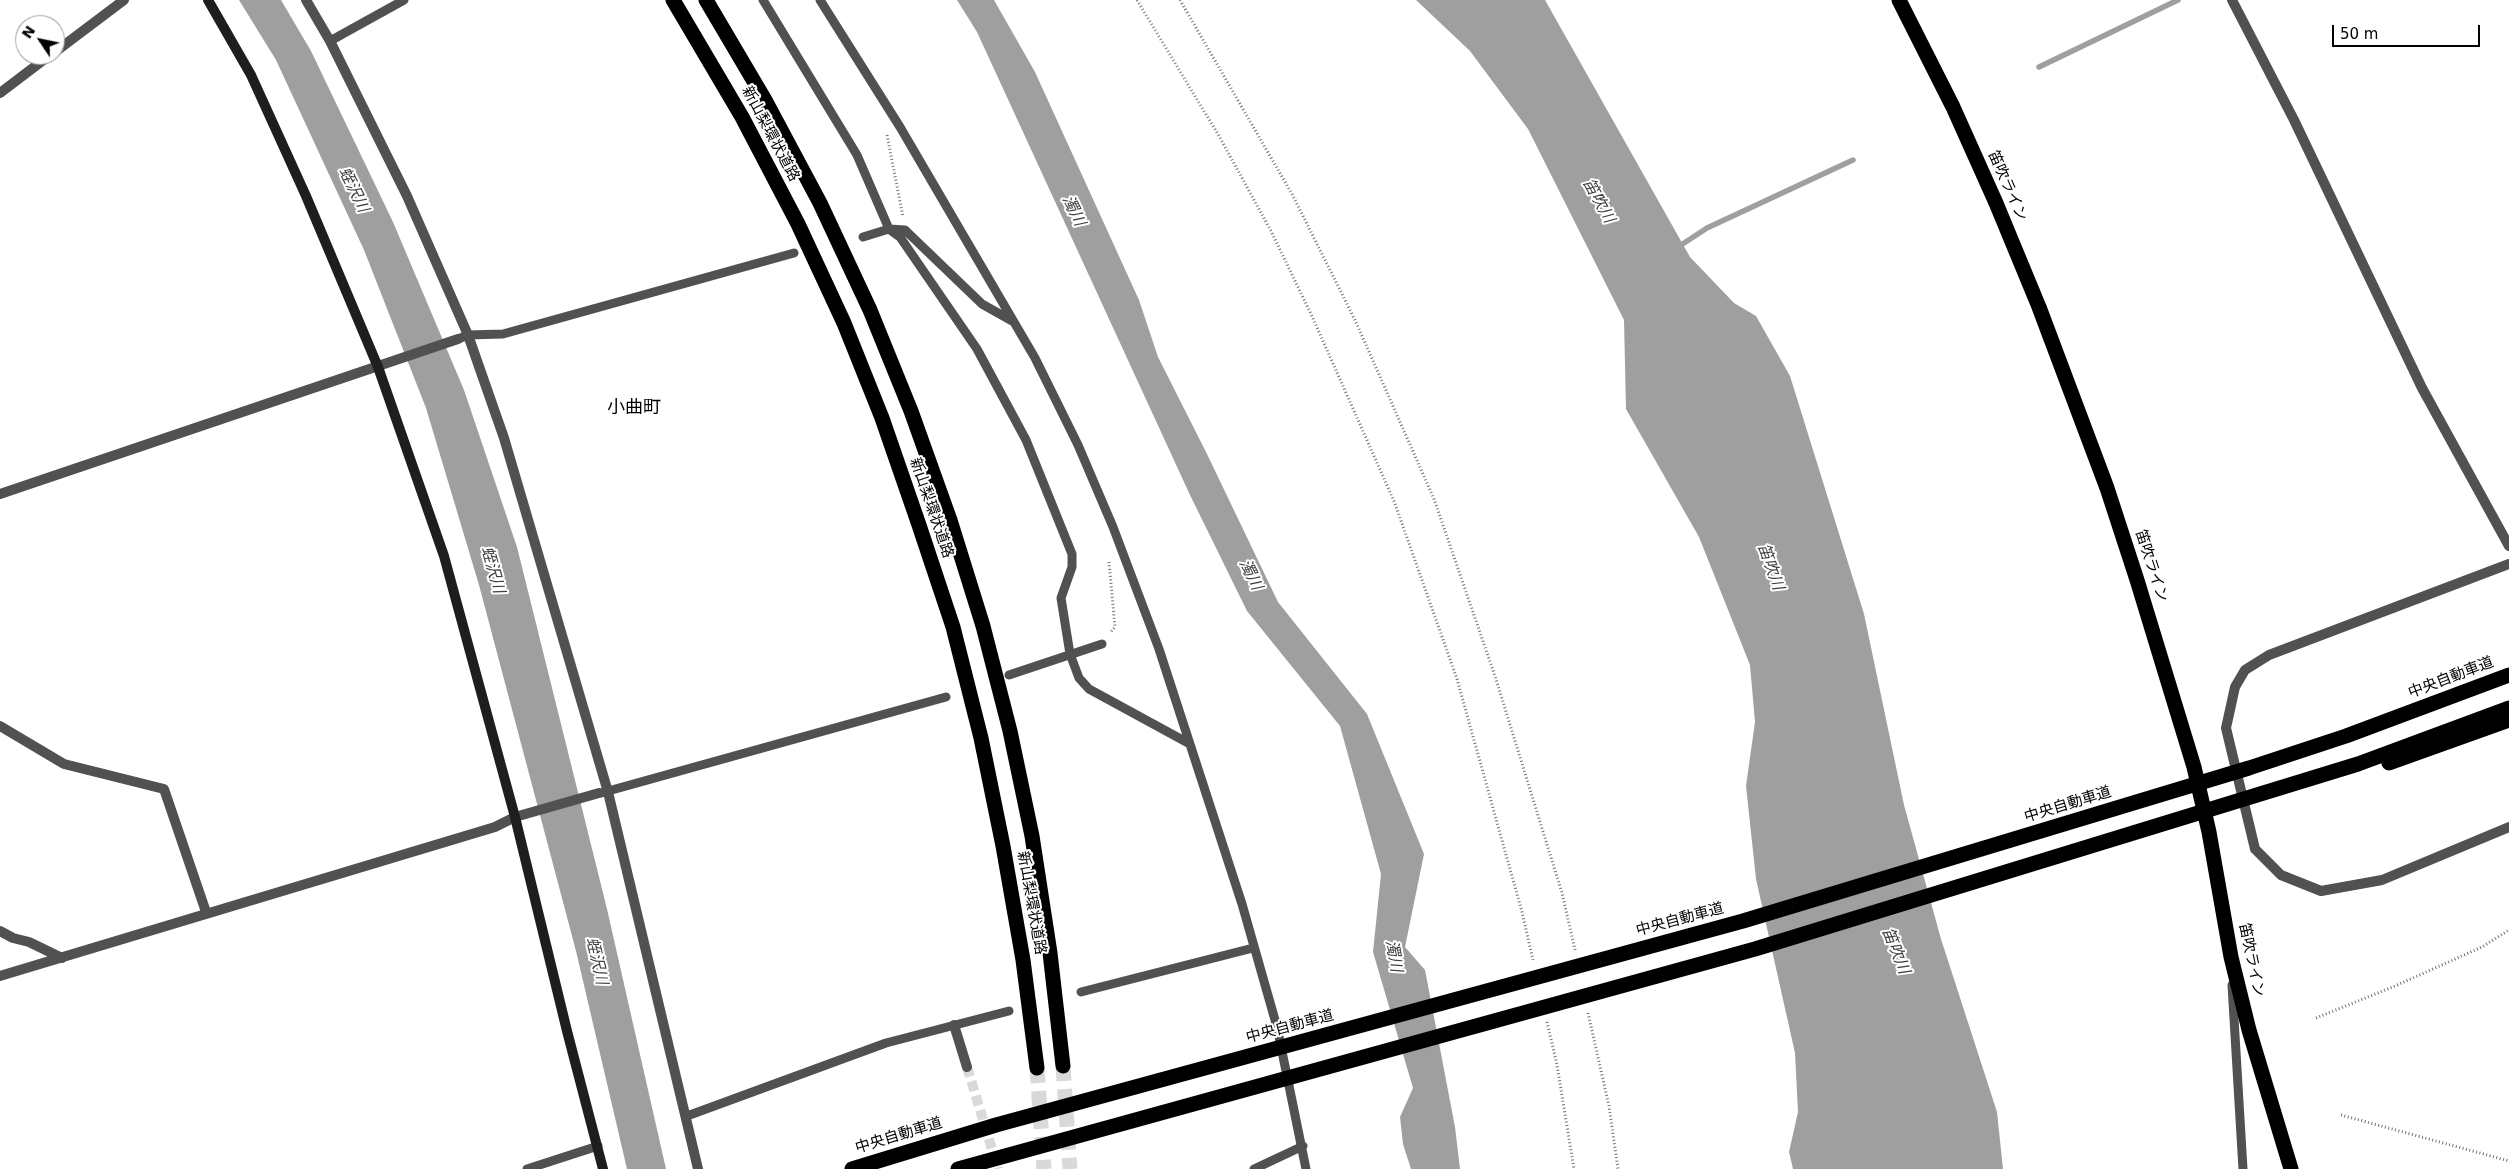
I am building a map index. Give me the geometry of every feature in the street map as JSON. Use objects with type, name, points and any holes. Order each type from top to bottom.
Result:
[{"type":"highway","name":"新山梨環状道路","points":[[673,0],[742,117],[798,224],[848,332],[882,418],[919,525],[953,627],[981,738],[1003,846],[1023,960],[1037,1068]]},
{"type":"highway","name":"新山梨環状道路","points":[[706,0],[765,100],[820,203],[870,310],[911,411],[950,520],[983,626],[1010,731],[1032,836],[1050,954],[1063,1066]]},
{"type":"highway","name":"笛吹ライン","points":[[1900,0],[1953,107],[1996,203],[2042,316],[2107,488],[2194,767],[2209,832],[2231,957],[2252,1039],[2291,1169]]},
{"type":"highway","name":"中央自動車道","points":[[852,1169],[996,1125],[1743,921],[2249,768],[2346,736],[2509,675]]},
{"type":"highway","points":[[958,1169],[1755,949],[2255,797],[2358,764],[2509,708]]},
{"type":"highway","points":[[2255,797],[2302,788],[2372,769],[2509,720]]},
{"type":"street","points":[[65,44],[124,0]]},
{"type":"street","points":[[208,0],[251,74],[382,365],[444,556],[520,816],[566,1031],[604,1169]]},
{"type":"street","points":[[306,0],[330,41],[406,196],[504,438],[603,793],[687,1116],[690,1140],[698,1169]]},
{"type":"street","points":[[2234,4],[2294,120],[2422,388],[2509,546]]},
{"type":"street","points":[[0,93],[37,65]]},
{"type":"street","points":[[0,494],[463,337]]},
{"type":"street","points":[[2509,564],[2269,656],[2245,670],[2235,687],[2226,728],[2255,849],[2281,875],[2322,891],[2382,880],[2509,827]]},
{"type":"street","points":[[0,726],[64,764],[164,789],[206,912]]},
{"type":"street","points":[[0,976],[206,912],[495,827],[520,816],[603,793]]},
{"type":"street","points":[[0,931],[13,938],[30,942],[62,958]]},
{"type":"street","points":[[954,1025],[967,1067]]},
{"type":"lane","points":[[330,41],[404,0]]},
{"type":"lane","points":[[762,0],[857,155],[889,229],[900,238],[978,350],[1026,440],[1072,554],[1072,568],[1062,598],[1070,654],[1079,678],[1090,689],[1190,744]]},
{"type":"lane","points":[[820,0],[900,127],[1035,358],[1078,444],[1113,527],[1158,649],[1242,904],[1277,1027],[1303,1146],[1306,1169]]},
{"type":"lane","points":[[863,237],[889,229],[905,230],[982,304],[1014,322]]},
{"type":"lane","points":[[463,337],[503,334],[794,253]]},
{"type":"lane","points":[[1009,675],[1102,644]]},
{"type":"lane","points":[[603,793],[946,697]]},
{"type":"lane","points":[[1081,992],[1254,948]]},
{"type":"lane","points":[[2231,957],[2243,1169]]},
{"type":"lane","points":[[687,1116],[886,1043],[1009,1011]]},
{"type":"lane","points":[[527,1169],[598,1146]]},
{"type":"lane","points":[[1254,1169],[1303,1146]]},
{"type":"path","points":[[1137,0],[1219,136],[1271,231],[1311,314],[1394,501],[1457,679],[1519,902],[1535,969]]},
{"type":"path","points":[[1180,0],[1215,57],[1292,194],[1354,320],[1434,499],[1498,686],[1562,894],[1575,951]]},
{"type":"path","points":[[887,133],[905,230]]},
{"type":"path","points":[[1102,644],[1115,627],[1109,560]]},
{"type":"path","points":[[2316,1018],[2395,986],[2482,947],[2509,930]]},
{"type":"path","points":[[1588,1009],[1609,1106],[1618,1169]]},
{"type":"path","points":[[1546,1017],[1557,1065],[1574,1169]]},
{"type":"path","points":[[2341,1115],[2509,1161]]},
{"type":"water","name":"蛭沢川","points":[[239,0],[281,0],[311,51],[393,222],[464,390],[517,547],[607,909],[666,1169],[627,1169],[576,951],[479,585],[426,408],[364,250],[276,60]]},
{"type":"water","name":"濁川","points":[[957,0],[994,0],[1035,72],[1139,300],[1158,357],[1278,602],[1367,714],[1424,854],[1405,947],[1425,970],[1455,1127],[1460,1169],[1411,1169],[1403,1144],[1400,1117],[1413,1088],[1373,952],[1381,874],[1340,726],[1247,611],[1190,495],[977,32]]},
{"type":"water","name":"笛吹川","points":[[1416,0],[1545,0],[1690,257],[1734,303],[1756,316],[1790,376],[1864,614],[1904,805],[1941,939],[1997,1112],[2003,1169],[1793,1169],[1789,1152],[1798,1112],[1795,1053],[1756,879],[1746,786],[1755,722],[1750,665],[1699,537],[1626,409],[1624,320],[1528,129],[1470,51]]},
{"type":"waterway","points":[[2039,67],[2178,0]]},
{"type":"waterway","points":[[1678,247],[1707,228],[1853,160]]},
{"type":"tunnel","points":[[1063,1066],[1070,1169]]},
{"type":"tunnel","points":[[967,1067],[998,1169]]},
{"type":"tunnel","points":[[1037,1068],[1044,1169]]},
{"type":"district","name":"小曲町","points":[[634,408]]}]
